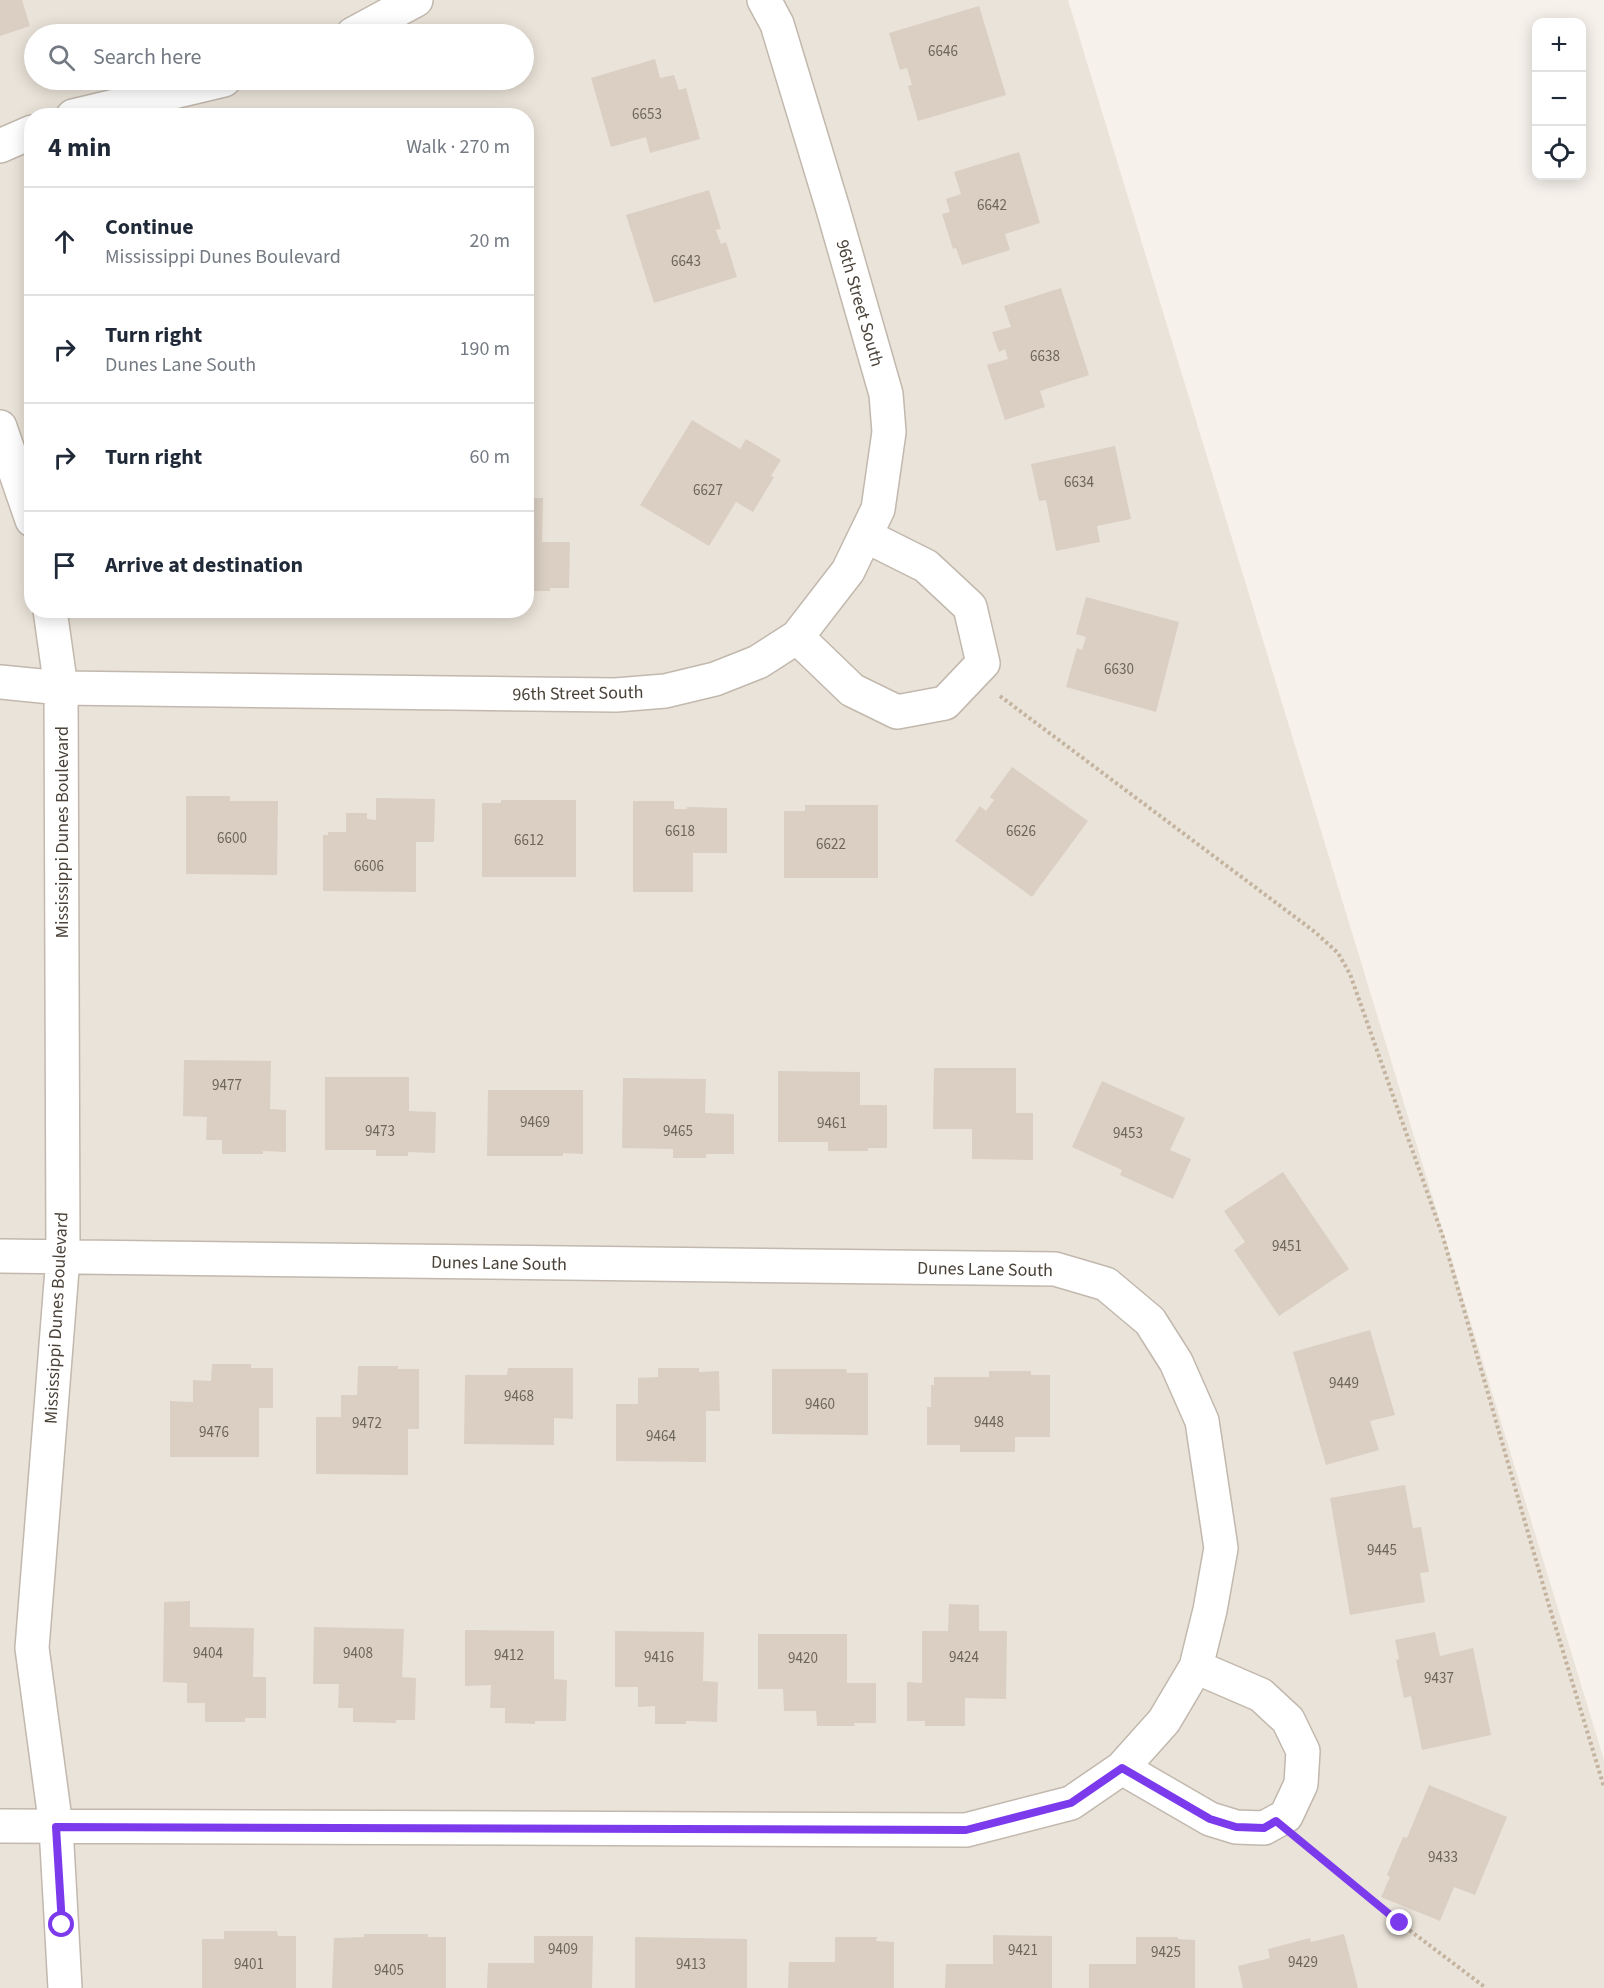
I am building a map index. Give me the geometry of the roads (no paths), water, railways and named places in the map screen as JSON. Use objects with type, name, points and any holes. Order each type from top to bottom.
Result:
[{"type":"street","points":[[374,24],[416,0]]},
{"type":"street","name":"96th Street South","points":[[0,682],[62,688],[616,695],[665,691],[715,679],[758,662],[798,637],[848,571],[878,510],[890,432],[886,394],[834,209],[777,24],[764,0]]},
{"type":"street","points":[[107,108],[182,90]]},
{"type":"street","points":[[0,146],[24,136]]},
{"type":"street","points":[[0,427],[24,497]]},
{"type":"street","points":[[798,637],[852,690],[897,712],[945,703],[982,663],[970,608],[926,566],[866,536]]},
{"type":"street","name":"Mississippi Dunes Boulevard","points":[[51,618],[62,688],[63,1257],[32,1648],[56,1827],[65,1988]]},
{"type":"street","name":"Dunes Lane South","points":[[0,1256],[1055,1269],[1106,1284],[1150,1321],[1176,1362],[1202,1421],[1221,1548],[1210,1610],[1196,1667],[1164,1721],[1122,1768],[1071,1803],[966,1830],[0,1826]]},
{"type":"street","points":[[1122,1768],[1210,1819],[1236,1827],[1264,1828],[1286,1816],[1301,1784],[1303,1751],[1288,1720],[1260,1695],[1196,1667]]}]
